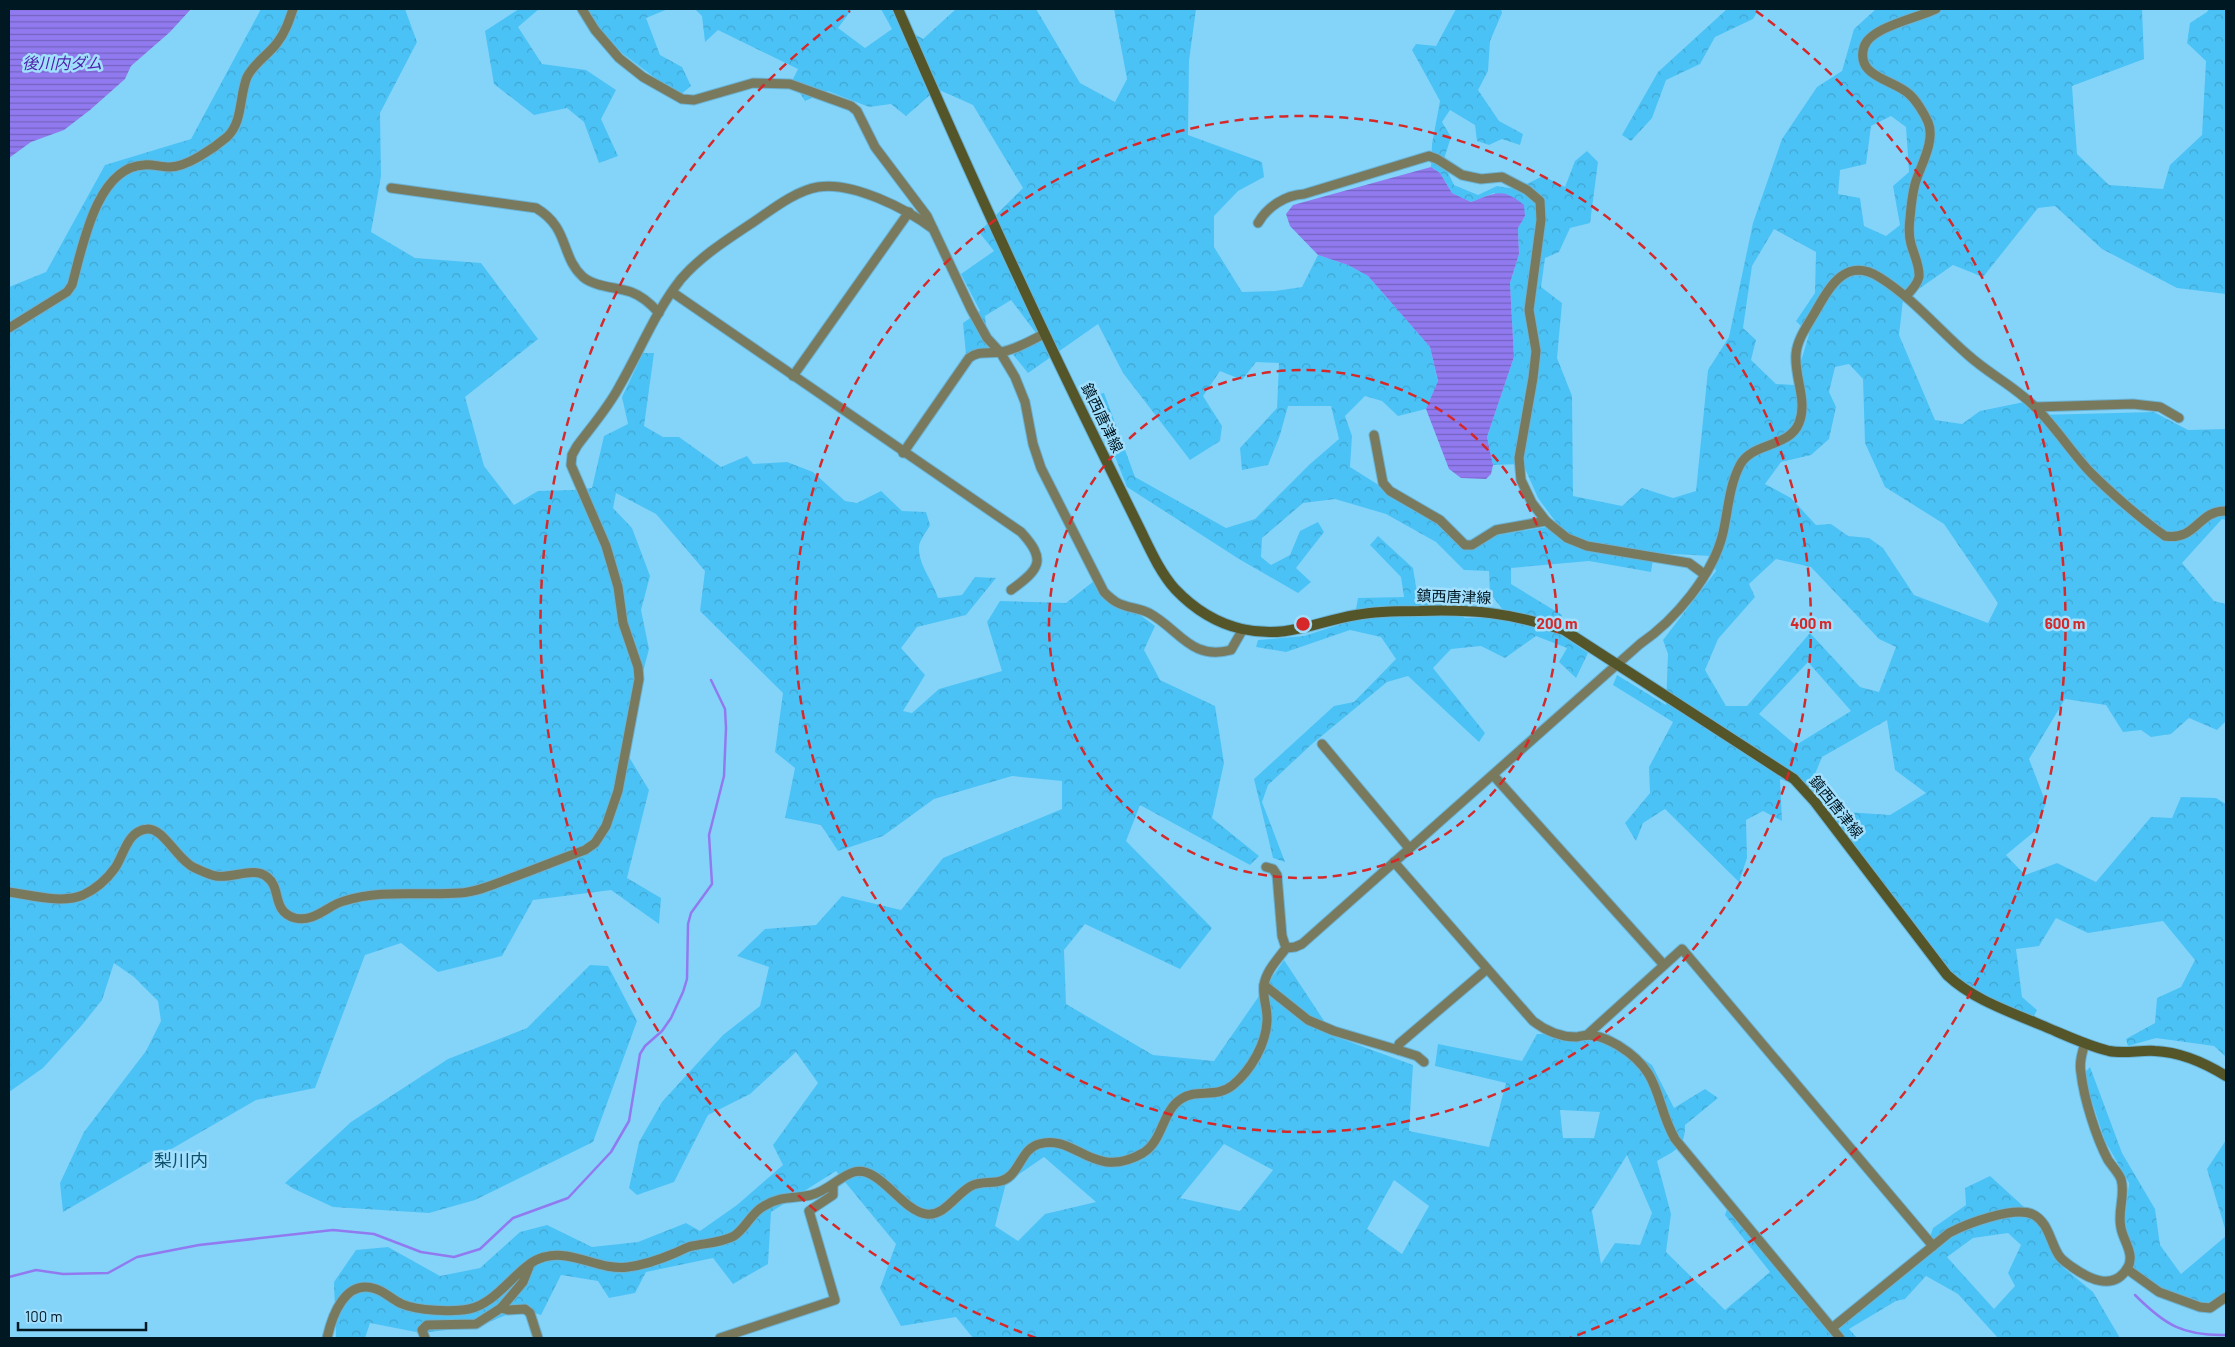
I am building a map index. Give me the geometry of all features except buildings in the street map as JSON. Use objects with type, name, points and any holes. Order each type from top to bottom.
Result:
[{"type":"main road","name":"鎮西唐津線","points":[[898,9],[1044,334],[1143,534],[1165,574],[1174,587],[1192,606],[1224,624],[1243,629],[1286,632],[1354,615],[1382,612],[1466,610],[1532,620],[1564,630],[1794,779],[1815,802],[1948,975],[1962,989],[1982,1000],[2085,1043],[2110,1051],[2156,1051],[2179,1056],[2204,1063],[2226,1076]]},
{"type":"street","points":[[9,328],[67,292],[72,285],[94,207],[107,186],[125,171],[142,165],[172,167],[189,163],[227,137],[234,129],[238,118],[242,92],[248,75],[277,44],[285,31],[293,9]]},
{"type":"street","points":[[582,9],[595,30],[619,58],[643,77],[682,99],[694,100],[753,83],[790,84],[851,106],[857,111],[876,147],[927,216],[970,309],[1015,377],[1025,402],[1034,444],[1042,468],[1104,592],[1116,602],[1148,612],[1192,646],[1208,652],[1220,653],[1231,650],[1243,629]]},
{"type":"street","points":[[1906,296],[1914,287],[1918,278],[1918,263],[1911,242],[1910,219],[1915,185],[1930,140],[1928,124],[1911,95],[1902,88],[1874,75],[1866,67],[1863,59],[1864,46],[1869,38],[1882,30],[1936,9]]},
{"type":"street","points":[[1258,223],[1270,206],[1296,194],[1312,192],[1429,156],[1462,175],[1482,179],[1502,177],[1527,190],[1540,201],[1541,220],[1529,310],[1536,351],[1519,458],[1521,480],[1532,503],[1546,521],[1567,538],[1587,546],[1689,563],[1704,574]]},
{"type":"street","points":[[9,892],[66,899],[83,895],[104,882],[116,866],[131,839],[146,829],[155,830],[161,834],[179,856],[191,866],[214,876],[230,877],[253,872],[267,876],[273,883],[277,900],[284,912],[296,918],[311,918],[343,901],[397,892],[462,893],[488,886],[585,850],[595,842],[606,826],[618,791],[639,680],[638,667],[623,623],[618,587],[606,546],[571,465],[572,455],[577,446],[618,389],[672,292],[697,263],[719,245],[806,191],[818,187],[835,187],[872,196],[909,212],[933,229]]},
{"type":"street","points":[[391,188],[536,208],[548,215],[559,229],[576,270],[585,278],[633,292],[649,302],[659,313]]},
{"type":"street","points":[[792,376],[909,212]]},
{"type":"street","points":[[326,1338],[332,1315],[339,1303],[354,1290],[366,1287],[378,1290],[402,1304],[420,1309],[467,1310],[480,1306],[541,1257],[556,1255],[614,1267],[629,1267],[674,1254],[690,1246],[707,1245],[728,1239],[738,1233],[754,1212],[765,1205],[787,1196],[811,1195],[857,1171],[866,1172],[876,1177],[917,1212],[929,1215],[942,1210],[958,1195],[973,1185],[1003,1181],[1012,1175],[1026,1152],[1037,1144],[1051,1142],[1062,1144],[1100,1162],[1112,1163],[1141,1154],[1150,1148],[1173,1107],[1180,1099],[1191,1094],[1216,1094],[1230,1088],[1246,1073],[1262,1045],[1267,1022],[1264,985],[1269,971],[1286,948],[1302,944],[1618,664],[1660,631],[1683,605],[1715,557],[1722,536],[1733,484],[1741,464],[1752,452],[1785,438],[1799,423],[1803,405],[1796,374],[1796,351],[1804,332],[1832,285],[1844,274],[1857,269],[1867,271],[1906,296],[1982,367],[2011,385],[2035,407],[2092,474],[2164,536],[2176,538],[2192,531],[2209,514],[2226,511]]},
{"type":"street","points":[[672,292],[903,453],[1021,532],[1033,546],[1038,556],[1037,565],[1025,580],[1011,590]]},
{"type":"street","points":[[903,453],[975,353],[1011,350],[1044,334]]},
{"type":"street","points":[[2035,407],[2133,404],[2160,407],[2179,418]]},
{"type":"street","points":[[1374,435],[1383,483],[1390,491],[1440,520],[1465,545],[1472,545],[1496,530],[1546,521]]},
{"type":"street","points":[[1322,744],[1409,848]]},
{"type":"street","points":[[1493,776],[1664,965]]},
{"type":"street","points":[[1394,862],[1533,1021],[1543,1029],[1562,1036],[1597,1036],[1610,1041],[1641,1062],[1659,1094],[1671,1131],[1676,1139],[1840,1338]]},
{"type":"street","points":[[1266,867],[1273,869],[1277,875],[1282,936],[1286,948]]},
{"type":"street","points":[[1587,1035],[1682,949],[1933,1246]]},
{"type":"street","points":[[1398,1050],[1398,1044],[1403,1038],[1487,969]]},
{"type":"street","points":[[1264,985],[1308,1020],[1334,1031],[1417,1056],[1424,1062]]},
{"type":"street","points":[[1832,1328],[1949,1233],[1967,1223],[2012,1213],[2026,1212],[2041,1219],[2059,1255],[2097,1282],[2118,1277],[2127,1269],[2130,1262],[2130,1253],[2121,1228],[2120,1213],[2123,1192],[2120,1178],[2109,1162],[2097,1137],[2080,1072],[2081,1055],[2085,1043]]},
{"type":"street","points":[[720,1338],[835,1300],[809,1211],[833,1195],[833,1185]]},
{"type":"street","points":[[425,1338],[422,1330],[427,1325],[476,1324],[501,1308],[524,1282],[530,1264]]},
{"type":"street","points":[[2127,1269],[2158,1292],[2200,1307],[2210,1308],[2219,1304],[2226,1297]]},
{"type":"street","points":[[501,1308],[508,1310],[525,1309],[530,1313],[538,1338]]},
{"type":"green space","points":[[261,9],[405,9],[417,42],[380,113],[381,176],[371,232],[415,258],[481,263],[538,339],[465,397],[484,466],[514,505],[538,491],[592,488],[604,436],[628,424],[622,397],[643,353],[654,353],[644,426],[663,437],[679,437],[721,467],[747,456],[753,464],[787,462],[813,472],[845,501],[857,503],[881,491],[902,511],[926,512],[930,525],[922,538],[919,553],[938,598],[962,595],[975,577],[996,578],[966,615],[917,627],[901,648],[925,675],[903,711],[912,713],[939,689],[1002,671],[987,622],[1000,601],[1066,603],[1094,581],[1155,626],[1144,650],[1160,680],[1215,706],[1224,763],[1212,818],[1259,856],[1250,865],[1140,805],[1126,841],[1212,928],[1180,969],[1085,924],[1064,950],[1066,1004],[1153,1055],[1214,1061],[1284,960],[1334,1036],[1413,1065],[1409,1131],[1489,1147],[1506,1083],[1435,1066],[1438,1044],[1522,1061],[1537,1034],[1609,1034],[1652,1065],[1674,1108],[1705,1089],[1718,1098],[1685,1125],[1685,1133],[1678,1148],[1657,1161],[1671,1214],[1666,1252],[1725,1310],[1770,1272],[1725,1215],[1727,1209],[1754,1230],[1830,1329],[1924,1255],[1933,1228],[1966,1205],[1965,1188],[1990,1176],[2046,1227],[2064,1268],[2093,1292],[2120,1338],[1998,1338],[1958,1294],[1926,1276],[1905,1299],[1896,1301],[1849,1329],[1857,1338],[973,1338],[956,1317],[901,1326],[880,1288],[896,1244],[836,1171],[771,1212],[768,1264],[733,1284],[713,1258],[646,1272],[635,1293],[609,1298],[598,1281],[561,1275],[541,1315],[521,1309],[479,1326],[421,1333],[370,1323],[365,1338],[336,1338],[334,1282],[356,1250],[388,1247],[440,1276],[480,1268],[520,1232],[547,1225],[592,1247],[638,1242],[686,1223],[700,1231],[737,1205],[783,1165],[773,1145],[818,1083],[796,1052],[750,1094],[708,1115],[674,1182],[637,1195],[629,1188],[639,1142],[662,1102],[723,1035],[760,1006],[769,967],[737,956],[765,929],[816,925],[842,896],[901,910],[943,858],[1062,809],[1062,781],[1012,776],[934,799],[883,836],[838,851],[821,825],[785,818],[795,768],[775,752],[783,693],[700,611],[705,571],[656,514],[616,493],[613,508],[632,528],[650,576],[641,610],[649,649],[623,747],[649,790],[627,878],[661,898],[659,924],[611,890],[533,900],[502,956],[438,972],[401,943],[365,955],[315,1088],[256,1100],[63,1212],[60,1183],[84,1132],[146,1051],[161,1021],[158,1001],[134,977],[114,963],[102,1000],[82,1025],[43,1068],[9,1092],[9,287],[46,272],[105,165],[191,139]],"holes":[[[1560,1110],[1600,1112],[1594,1138],[1563,1138]],[[1224,1144],[1273,1170],[1240,1211],[1180,1198]],[[1627,1155],[1652,1213],[1640,1245],[1615,1243],[1601,1264],[1592,1211]],[[1044,1157],[1096,1202],[1045,1214],[1018,1241],[995,1226],[1006,1183]],[[1394,1180],[1429,1206],[1402,1254],[1367,1229]],[[2008,1233],[2021,1245],[2008,1273],[2015,1286],[1994,1309],[1947,1257],[1973,1238]]]},
{"type":"green space","points":[[519,9],[539,9],[518,27],[542,64],[586,70],[616,90],[601,119],[618,156],[599,163],[584,122],[567,108],[534,115],[494,84],[485,31]]},
{"type":"green space","points":[[581,9],[668,9],[646,18],[660,55],[682,67],[691,86],[679,96],[622,53]]},
{"type":"green space","points":[[695,9],[852,9],[838,28],[865,48],[892,29],[881,9],[892,9],[899,25],[923,39],[956,9],[1036,9],[1080,83],[1115,102],[1127,79],[1114,9],[1196,9],[1189,61],[1188,135],[1262,162],[1264,177],[1238,191],[1214,216],[1214,247],[1242,292],[1275,291],[1302,287],[1318,255],[1348,265],[1368,276],[1430,347],[1438,382],[1426,409],[1398,416],[1382,401],[1365,396],[1345,416],[1352,436],[1350,467],[1439,523],[1465,550],[1498,535],[1558,525],[1538,498],[1523,464],[1493,465],[1487,437],[1514,357],[1510,283],[1519,254],[1518,228],[1525,216],[1494,193],[1471,202],[1452,193],[1440,173],[1431,167],[1432,144],[1440,101],[1412,50],[1416,44],[1436,46],[1456,9],[1501,9],[1502,13],[1490,41],[1488,71],[1478,90],[1499,121],[1523,134],[1520,145],[1502,139],[1489,145],[1477,141],[1475,125],[1450,110],[1442,122],[1451,137],[1443,162],[1454,185],[1478,195],[1497,186],[1516,189],[1543,176],[1565,187],[1575,161],[1587,151],[1598,162],[1590,223],[1570,228],[1559,252],[1545,258],[1541,287],[1562,303],[1557,358],[1572,396],[1573,496],[1622,506],[1642,488],[1673,498],[1696,491],[1708,370],[1729,337],[1753,223],[1782,139],[1817,87],[1842,71],[1854,29],[1876,9],[2142,9],[2144,59],[2072,86],[2077,154],[2109,185],[2163,189],[2170,165],[2202,135],[2206,61],[2187,43],[2190,23],[2209,9],[2226,9],[2226,294],[2177,288],[2102,249],[2055,206],[2038,208],[1983,277],[1953,265],[1903,300],[1899,335],[1935,420],[1962,424],[1980,411],[2024,402],[2037,415],[2154,412],[2188,430],[2226,429],[2226,520],[2222,519],[2182,563],[2214,601],[2226,604],[2226,721],[2217,730],[2189,718],[2171,734],[2151,737],[2141,730],[2123,732],[2106,705],[2065,699],[2029,759],[2046,803],[2035,831],[2006,855],[2025,875],[2057,863],[2096,882],[2151,817],[2172,818],[2181,797],[2216,798],[2226,804],[2226,1057],[2214,1046],[2156,1038],[2128,1046],[2126,1039],[2155,1023],[2157,998],[2181,987],[2195,960],[2163,921],[2088,933],[2056,918],[2039,946],[2016,949],[2022,997],[2037,1010],[2033,1018],[1970,990],[1947,968],[1814,791],[1780,779],[1782,821],[1763,811],[1746,820],[1747,858],[1739,882],[1665,809],[1643,823],[1636,841],[1625,823],[1650,793],[1649,767],[1673,722],[1613,685],[1617,675],[1666,705],[1668,654],[1663,640],[1716,571],[1711,556],[1654,553],[1651,572],[1589,561],[1511,568],[1511,584],[1562,615],[1561,635],[1588,653],[1576,678],[1559,662],[1567,648],[1536,636],[1505,658],[1481,646],[1451,649],[1433,668],[1485,733],[1479,742],[1408,676],[1387,682],[1312,744],[1268,785],[1262,802],[1285,862],[1273,858],[1254,779],[1334,706],[1354,702],[1396,659],[1381,637],[1350,630],[1286,652],[1256,647],[1258,640],[1304,636],[1354,620],[1358,598],[1404,597],[1401,577],[1370,545],[1378,536],[1413,568],[1418,599],[1459,599],[1464,618],[1509,618],[1490,593],[1489,571],[1464,570],[1436,542],[1386,514],[1335,499],[1303,503],[1262,538],[1261,557],[1271,565],[1290,555],[1300,531],[1318,522],[1324,532],[1296,568],[1311,582],[1298,593],[1239,559],[1127,487],[1091,396],[1104,393],[1135,477],[1226,528],[1255,519],[1310,464],[1339,439],[1331,406],[1288,406],[1280,435],[1268,465],[1242,470],[1240,448],[1277,408],[1279,363],[1256,362],[1242,380],[1220,371],[1203,396],[1222,426],[1220,441],[1190,460],[1123,373],[1098,324],[1028,373],[1011,352],[1036,333],[1011,300],[985,316],[989,347],[966,355],[963,323],[980,311],[961,274],[994,251],[979,232],[1023,188],[973,105],[937,89],[906,116],[891,104],[869,107],[828,91],[805,101],[792,81],[798,69],[718,30],[705,42],[702,16]],"holes":[[[1891,116],[1906,127],[1909,172],[1893,186],[1900,225],[1886,236],[1864,226],[1860,198],[1838,194],[1840,170],[1866,164],[1871,126]],[[1774,229],[1816,252],[1815,293],[1796,321],[1809,334],[1794,385],[1776,384],[1751,360],[1756,340],[1743,328],[1752,266]],[[1849,364],[1863,379],[1865,443],[1885,487],[1944,524],[1998,603],[1988,623],[1914,595],[1883,548],[1869,538],[1848,536],[1831,524],[1816,525],[1791,498],[1765,484],[1781,462],[1811,455],[1829,439],[1836,407],[1829,392],[1835,367]],[[1776,559],[1811,567],[1879,639],[1896,647],[1879,692],[1860,687],[1810,633],[1747,706],[1726,706],[1705,670],[1718,639],[1755,597],[1749,584]],[[1808,662],[1851,711],[1796,745],[1759,714]],[[1887,720],[1895,770],[1926,793],[1890,815],[1846,812],[1815,774],[1822,757]]]},
{"type":"green space","points":[[1727,9],[1759,9],[1753,19],[1715,37],[1700,64],[1666,80],[1652,118],[1631,141],[1622,135],[1658,72]]},
{"type":"green space","points":[[590,965],[608,966],[637,1021],[593,1142],[475,1200],[429,1213],[333,1207],[285,1183],[351,1122],[448,1059],[527,1028]]},
{"type":"green space","points":[[2090,1067],[2122,1153],[2155,1209],[2160,1245],[2181,1274],[2226,1236],[2226,1291],[2222,1297],[2205,1304],[2158,1287],[2134,1269],[2135,1252],[2124,1228],[2129,1183],[2105,1141],[2083,1074]]},
{"type":"green space","points":[[2226,1140],[2226,1232],[2207,1169]]},
{"type":"water","name":"後川内ダム","points":[[9,9],[191,9],[170,32],[131,66],[125,79],[90,110],[64,130],[31,142],[9,158]]},
{"type":"water","points":[[1431,167],[1440,173],[1452,193],[1471,202],[1499,193],[1510,196],[1524,205],[1525,216],[1518,228],[1519,254],[1510,283],[1514,357],[1487,437],[1493,465],[1491,474],[1486,479],[1461,478],[1449,469],[1426,409],[1438,381],[1430,347],[1368,276],[1348,265],[1318,255],[1290,226],[1286,214],[1293,205]]},
{"type":"waterway","points":[[9,1277],[36,1270],[63,1274],[108,1273],[137,1257],[199,1245],[333,1230],[374,1234],[421,1252],[454,1257],[480,1249],[513,1218],[568,1198],[611,1152],[629,1121],[640,1054],[645,1046],[662,1031],[671,1018],[687,979],[688,924],[691,913],[712,884],[709,835],[724,776],[725,709],[711,680]]},
{"type":"waterway","points":[[2135,1295],[2156,1314],[2176,1327],[2198,1333],[2226,1335]]},
{"type":"district","name":"梨川内","points":[[181,1161]]}]
